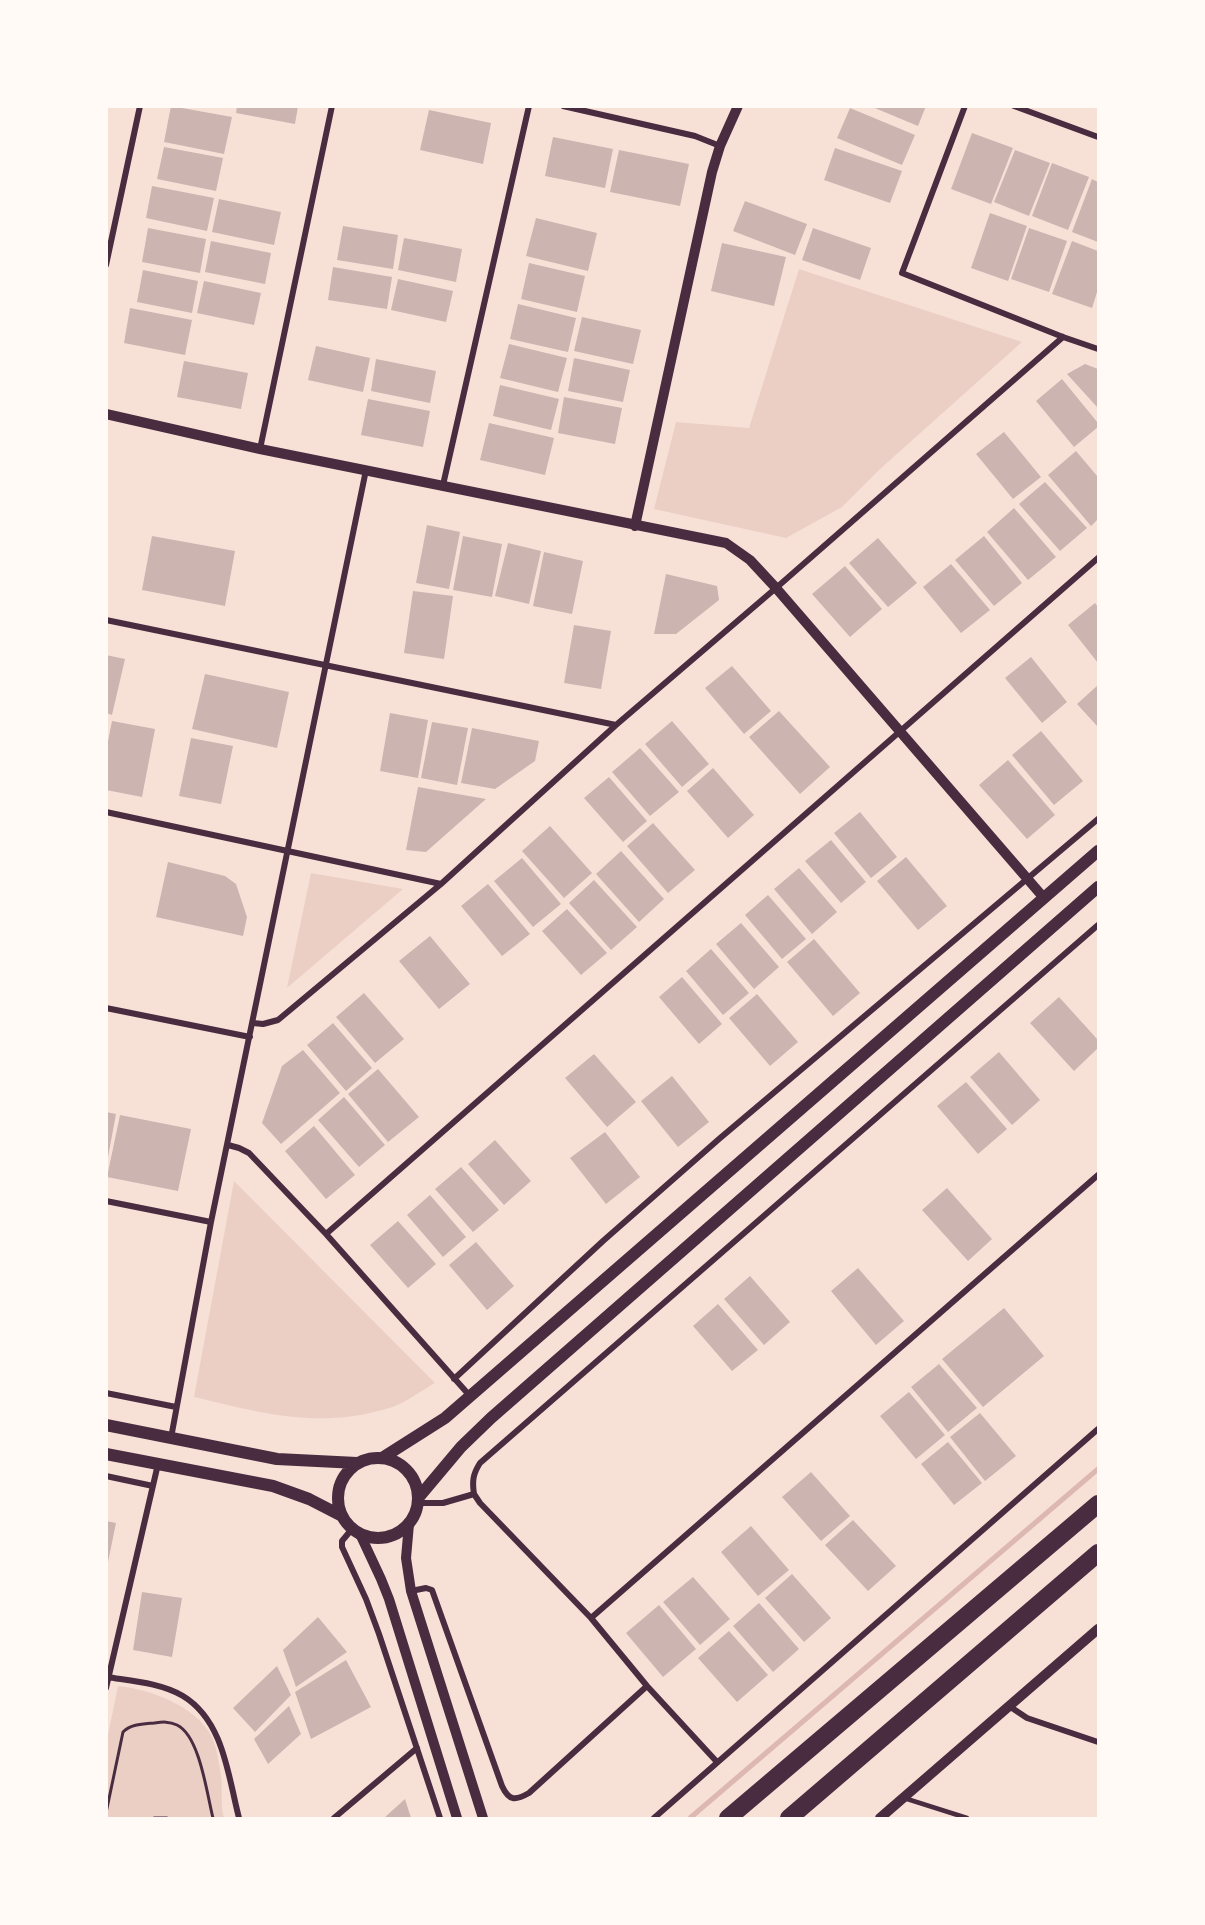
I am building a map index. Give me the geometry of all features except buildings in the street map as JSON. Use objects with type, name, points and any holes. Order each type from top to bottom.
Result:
[{"type":"highway","points":[[728,1818],[1098,1504]]},
{"type":"highway","points":[[789,1818],[1098,1553]]},
{"type":"main road","points":[[382,1458],[434,1427],[1098,851]]},
{"type":"main road","points":[[419,1500],[466,1440],[1098,887]]},
{"type":"main road","points":[[106,1425],[278,1459],[357,1463],[382,1458],[400,1464],[408,1470],[414,1478],[419,1500],[417,1510],[409,1524],[391,1536],[381,1538],[356,1531],[342,1516],[309,1499],[273,1486],[106,1454]]},
{"type":"main road","points":[[342,1516],[338,1497],[339,1487],[349,1470],[357,1463]]},
{"type":"street","points":[[106,265],[140,106]]},
{"type":"street","points":[[260,449],[332,106]]},
{"type":"street","points":[[443,484],[530,106]]},
{"type":"street","points":[[563,106],[694,136],[720,146]]},
{"type":"street","points":[[634,526],[712,172],[720,146],[738,106]]},
{"type":"street","points":[[965,106],[902,273],[1063,337],[1098,348]]},
{"type":"street","points":[[1014,106],[1098,137]]},
{"type":"street","points":[[106,212],[116,214]]},
{"type":"street","points":[[253,1023],[263,1024],[279,1020],[441,884],[616,725],[1063,337]]},
{"type":"street","points":[[106,414],[260,449],[443,484],[634,526],[726,543],[750,560],[776,588],[1044,898]]},
{"type":"street","points":[[171,1438],[211,1222],[366,470]]},
{"type":"street","points":[[326,1234],[1098,558]]},
{"type":"street","points":[[106,620],[616,725]]},
{"type":"street","points":[[106,813],[441,884]]},
{"type":"street","points":[[454,1379],[603,1241],[701,1155],[1098,819]]},
{"type":"street","points":[[717,1762],[647,1686],[591,1618],[480,1503],[474,1494],[472,1483],[474,1472],[480,1463],[1098,925]]},
{"type":"street","points":[[106,1008],[250,1037]]},
{"type":"street","points":[[228,1145],[249,1153],[326,1234],[470,1396]]},
{"type":"street","points":[[591,1618],[1098,1175]]},
{"type":"street","points":[[106,1201],[211,1222]]},
{"type":"street","points":[[106,1393],[176,1407]]},
{"type":"street","points":[[654,1818],[1098,1429]]},
{"type":"street","points":[[106,1688],[158,1464]]},
{"type":"street","points":[[106,1476],[153,1486]]},
{"type":"street","points":[[419,1500],[443,1503],[474,1494]]},
{"type":"street","points":[[409,1524],[406,1558],[411,1591],[483,1818]]},
{"type":"street","points":[[440,1818],[379,1634],[342,1547],[342,1541],[356,1531],[389,1599],[457,1818]]},
{"type":"street","points":[[411,1591],[426,1588],[432,1590],[502,1786],[507,1795],[513,1798],[518,1799],[528,1793],[647,1686]]},
{"type":"street","points":[[880,1818],[1098,1629]]},
{"type":"street","points":[[108,1677],[164,1688],[182,1695],[199,1708],[218,1736],[239,1818]]},
{"type":"street","points":[[1009,1706],[1027,1718],[1098,1742]]},
{"type":"street","points":[[334,1818],[417,1748]]},
{"type":"lane","points":[[904,1798],[967,1818]]},
{"type":"path","points":[[106,1813],[123,1732],[128,1727],[167,1722],[184,1730],[194,1745],[213,1818]]},
{"type":"path","points":[[154,1818],[167,1818]]},
{"type":"shaded area","points":[[799,269],[1022,342],[879,470],[842,507],[786,538],[654,509],[676,422],[749,428]]},
{"type":"shaded area","points":[[311,873],[403,889],[287,988]]},
{"type":"shaded area","points":[[234,1181],[435,1383],[392,1407],[336,1418],[266,1413],[194,1397]]},
{"type":"shaded area","points":[[118,1686],[157,1695],[183,1708],[204,1725],[211,1735],[218,1755],[224,1818],[107,1818],[107,1740]]},
{"type":"waterway","points":[[690,1818],[1098,1469]]}]
